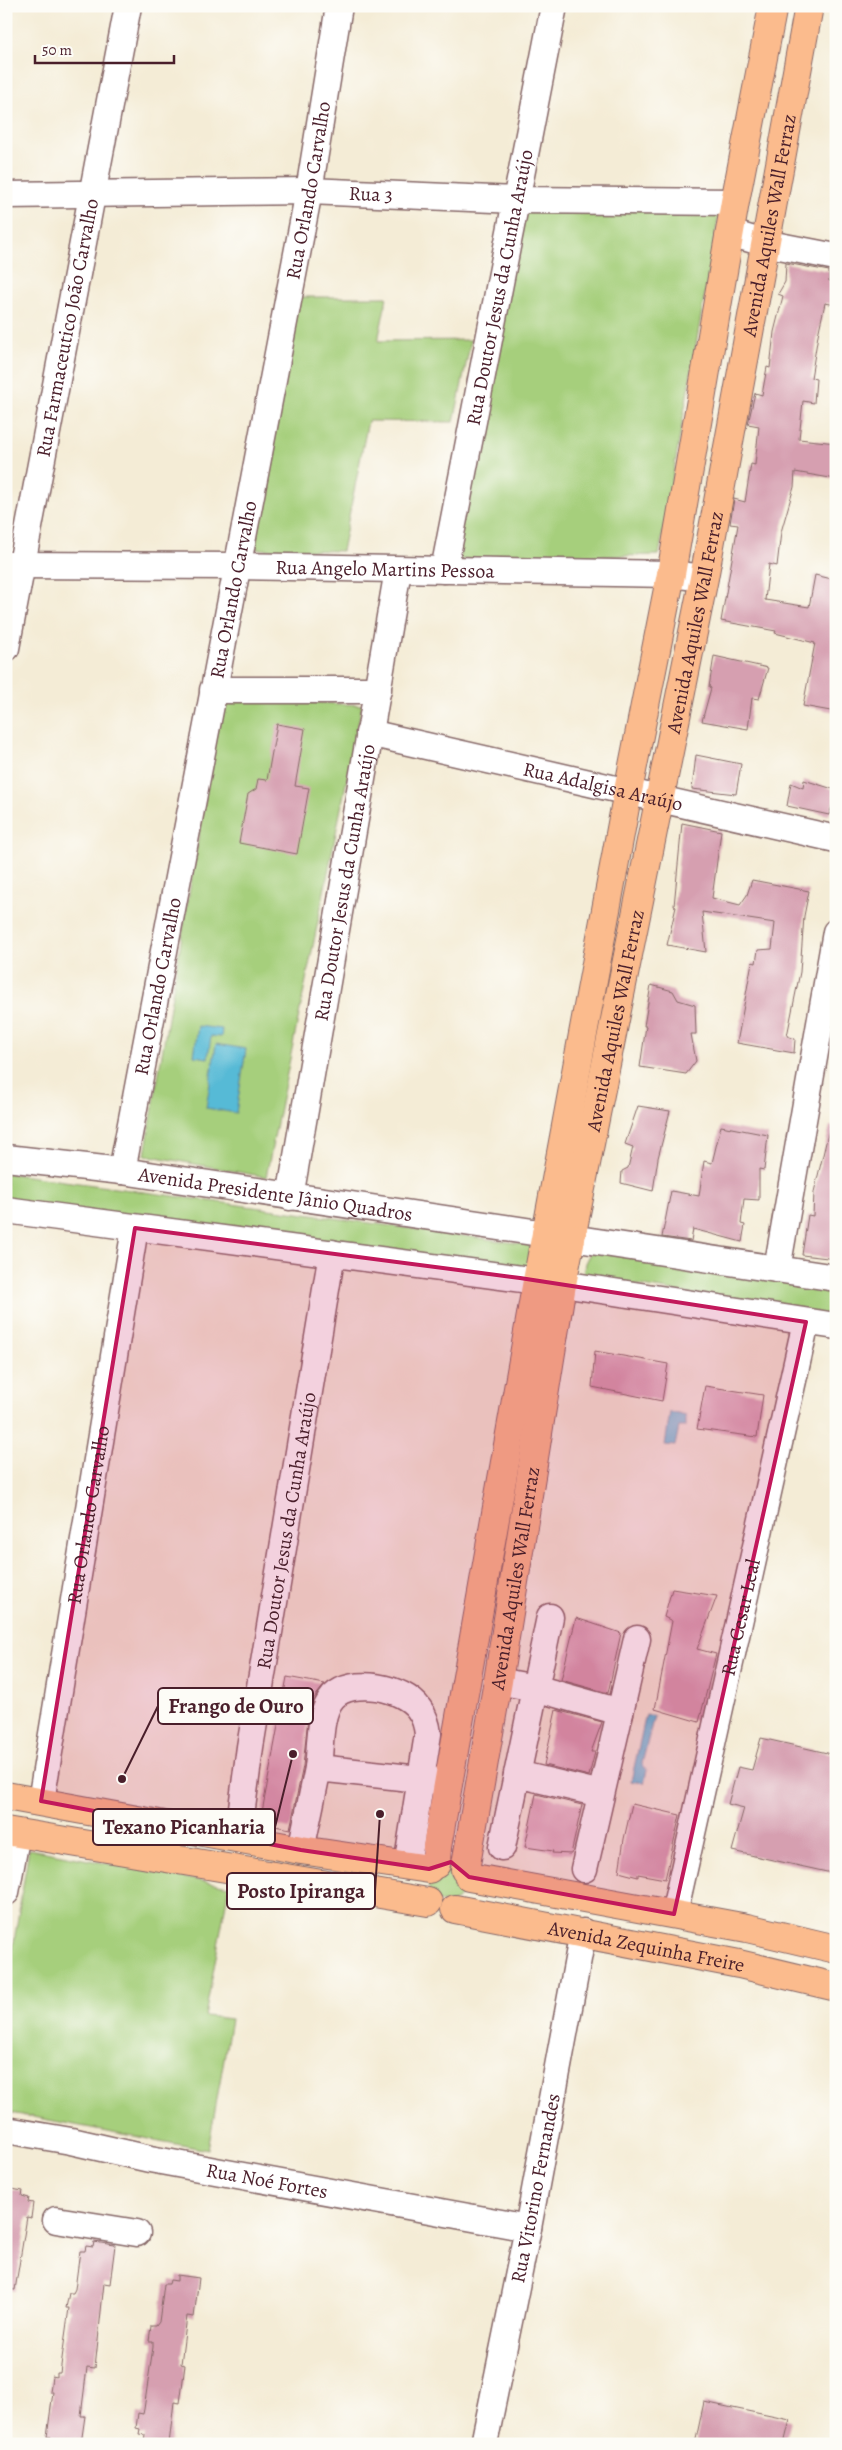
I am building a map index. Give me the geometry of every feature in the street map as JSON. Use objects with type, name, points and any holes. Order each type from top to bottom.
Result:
[{"type":"main road","name":"Avenida Aquiles Wall Ferraz","points":[[558,1236],[628,791],[671,574],[735,202],[773,6]]},
{"type":"main road","name":"Avenida Aquiles Wall Ferraz","points":[[558,1236],[659,799],[704,578],[809,6]]},
{"type":"main road","points":[[550,1282],[558,1236]]},
{"type":"main road","name":"Avenida Aquiles Wall Ferraz","points":[[467,1874],[518,1685],[550,1282]]},
{"type":"main road","name":"Avenida Aquiles Wall Ferraz","points":[[424,1866],[449,1783],[550,1282]]},
{"type":"main road","points":[[6,1796],[41,1801],[301,1850],[424,1866],[451,1862],[467,1874],[470,1892],[462,1905],[455,1909],[441,1910],[428,1902],[12,1832],[24,1811],[41,1801]]},
{"type":"main road","points":[[424,1866],[422,1889],[428,1902]]},
{"type":"main road","name":"Avenida Zequinha Freire","points":[[467,1874],[674,1914],[836,1949]]},
{"type":"main road","name":"Avenida Zequinha Freire","points":[[455,1909],[583,1932],[740,1964],[836,1987]]},
{"type":"street","name":"Rua Farmaceutico João Carvalho","points":[[6,648],[13,565],[93,195],[128,6]]},
{"type":"street","name":"Rua Orlando Carvalho","points":[[122,1171],[308,192],[339,6]]},
{"type":"street","name":"Rua Doutor Jesus da Cunha Araújo","points":[[444,570],[554,6]]},
{"type":"street","name":"Rua 3","points":[[6,195],[308,192],[517,200],[735,202]]},
{"type":"street","points":[[730,233],[764,243],[836,257]]},
{"type":"street","name":"Rua Angelo Martins Pessoa","points":[[13,565],[236,566],[671,574],[704,578]]},
{"type":"street","name":"Rua Doutor Jesus da Cunha Araújo","points":[[290,1197],[398,570]]},
{"type":"street","points":[[213,690],[378,690]]},
{"type":"street","name":"Rua Adalgisa Araújo","points":[[369,733],[836,840]]},
{"type":"street","points":[[777,1269],[836,932]]},
{"type":"street","name":"Avenida Presidente Jânio Quadros","points":[[6,1158],[122,1171],[836,1278]]},
{"type":"street","points":[[6,1210],[550,1282],[836,1326]]},
{"type":"street","name":"Rua Orlando Carvalho","points":[[41,1801],[135,1228]]},
{"type":"street","name":"Rua Doutor Jesus da Cunha Araújo","points":[[238,1838],[250,1747],[332,1253]]},
{"type":"street","name":"Rua Cesar Leal","points":[[674,1914],[806,1322]]},
{"type":"street","points":[[502,1847],[517,1774],[518,1685],[550,1617]]},
{"type":"street","points":[[584,1870],[637,1639]]},
{"type":"street","points":[[518,1685],[620,1712]]},
{"type":"street","points":[[301,1850],[318,1768],[324,1716],[332,1699],[344,1688],[376,1687],[398,1692],[419,1708],[426,1722],[428,1734],[422,1779],[424,1866]]},
{"type":"street","points":[[318,1768],[449,1783]]},
{"type":"street","points":[[517,1774],[601,1794]]},
{"type":"street","points":[[6,1892],[12,1832]]},
{"type":"street","name":"Rua Vitorino Fernandes","points":[[484,2444],[528,2228],[583,1932]]},
{"type":"street","name":"Rua Noé Fortes","points":[[6,2130],[71,2141],[150,2159],[528,2228]]},
{"type":"street","points":[[56,2220],[138,2233]]},
{"type":"highlighted area","points":[[135,1228],[520,1278],[806,1322],[674,1914],[469,1877],[451,1862],[429,1869],[301,1850],[41,1801]]},
{"type":"green space","points":[[523,205],[720,208],[659,555],[454,560]]},
{"type":"green space","points":[[298,297],[387,297],[378,341],[471,340],[454,422],[368,421],[342,551],[248,549]]},
{"type":"green space","points":[[222,698],[362,705],[266,1177],[145,1155]]},
{"type":"green space","points":[[6,1173],[530,1245],[528,1272],[6,1203]]},
{"type":"green space","points":[[591,1251],[836,1287],[836,1318],[583,1276],[585,1263]]},
{"type":"green space","points":[[29,1849],[229,1886],[205,2016],[231,2019],[208,2150],[6,2112],[6,1991]]},
{"type":"green space","points":[[448,1867],[454,1868],[465,1886],[458,1900],[452,1903],[445,1903],[433,1897],[429,1891],[428,1882]]},
{"type":"water","points":[[198,1026],[222,1029],[221,1037],[211,1036],[208,1058],[194,1056]]},
{"type":"water","points":[[216,1044],[246,1049],[236,1113],[206,1108]]},
{"type":"water","points":[[670,1412],[686,1416],[686,1427],[679,1427],[675,1446],[665,1445]]},
{"type":"water","points":[[646,1714],[654,1716],[642,1764],[647,1770],[644,1783],[631,1781]]},
{"type":"building","points":[[786,263],[829,271],[829,281],[836,282],[836,305],[825,303],[818,335],[811,378],[816,379],[814,403],[803,401],[799,439],[836,443],[836,479],[795,472],[794,487],[781,532],[777,566],[769,564],[765,600],[809,607],[815,575],[836,580],[836,712],[803,706],[815,643],[775,633],[776,631],[721,621],[738,525],[730,524],[734,499],[745,502],[751,464],[755,465],[759,426],[748,424],[755,393],[762,395],[767,367],[770,368],[774,332],[783,296],[778,294],[785,282]]},
{"type":"building","points":[[714,656],[768,668],[759,699],[752,698],[748,729],[702,721],[711,688],[709,687]]},
{"type":"building","points":[[277,724],[305,729],[295,786],[309,788],[297,854],[239,843],[248,794],[256,789],[258,779],[267,780]]},
{"type":"building","points":[[696,755],[741,764],[736,794],[692,789]]},
{"type":"building","points":[[804,780],[833,789],[834,800],[829,815],[787,806],[791,783],[803,788]]},
{"type":"building","points":[[682,823],[721,831],[712,898],[740,905],[747,895],[752,880],[809,891],[804,916],[800,972],[787,1036],[795,1039],[794,1053],[737,1043],[752,962],[756,963],[758,950],[772,949],[775,923],[702,912],[706,952],[667,945],[676,907],[674,906]]},
{"type":"building","points":[[651,985],[673,991],[678,1000],[695,1005],[696,1034],[691,1034],[696,1061],[686,1074],[640,1067]]},
{"type":"building","points":[[638,1106],[670,1111],[658,1158],[653,1191],[621,1183],[622,1171],[628,1168],[633,1147],[625,1144]]},
{"type":"building","points":[[721,1126],[768,1135],[764,1170],[759,1169],[759,1200],[744,1199],[741,1224],[745,1225],[742,1242],[693,1229],[691,1241],[662,1237],[671,1191],[699,1196],[704,1161],[712,1163]]},
{"type":"building","points":[[830,1126],[836,1127],[836,1259],[802,1255],[808,1215],[813,1216],[814,1192]]},
{"type":"building","points":[[595,1351],[668,1364],[662,1401],[592,1387]]},
{"type":"building","points":[[705,1386],[763,1395],[757,1437],[697,1429]]},
{"type":"building","points":[[672,1589],[717,1596],[697,1649],[716,1654],[699,1722],[655,1709],[672,1621],[664,1617]]},
{"type":"building","points":[[576,1618],[621,1633],[608,1693],[561,1680]]},
{"type":"building","points":[[287,1677],[325,1684],[314,1698],[308,1718],[303,1766],[290,1829],[260,1823]]},
{"type":"building","points":[[556,1710],[602,1722],[591,1752],[595,1752],[589,1776],[544,1765]]},
{"type":"building","points":[[761,1738],[836,1755],[836,1874],[732,1851],[744,1808],[728,1804],[738,1767],[752,1770]]},
{"type":"building","points":[[536,1794],[582,1805],[571,1854],[552,1853],[553,1851],[525,1847]]},
{"type":"building","points":[[632,1804],[680,1815],[665,1879],[638,1874],[638,1877],[619,1872]]},
{"type":"building","points":[[6,2188],[23,2191],[22,2196],[29,2198],[28,2202],[33,2203],[31,2218],[27,2217],[15,2290],[6,2289]]},
{"type":"building","points":[[94,2242],[115,2245],[110,2284],[104,2283],[95,2368],[87,2367],[81,2416],[85,2416],[81,2444],[51,2443],[51,2437],[47,2437],[53,2392],[50,2392],[52,2376],[57,2377],[57,2373],[60,2373],[69,2308],[66,2308],[69,2293],[73,2293],[75,2289],[80,2251],[85,2251],[86,2246],[93,2247]]},
{"type":"building","points":[[177,2275],[199,2278],[194,2317],[187,2316],[181,2364],[185,2365],[180,2403],[174,2402],[169,2444],[144,2444],[145,2435],[139,2434],[140,2429],[136,2428],[138,2413],[143,2414],[144,2409],[153,2347],[153,2341],[149,2341],[151,2326],[156,2326],[159,2322],[164,2284],[169,2284],[170,2280],[177,2281]]},
{"type":"building","points":[[704,2402],[790,2420],[784,2444],[695,2444]]},
{"type":"place","name":"Texano Picanharia","points":[[293,1754]]},
{"type":"place","name":"Frango de Ouro","points":[[122,1779]]},
{"type":"place","name":"Posto Ipiranga","points":[[380,1814]]}]
